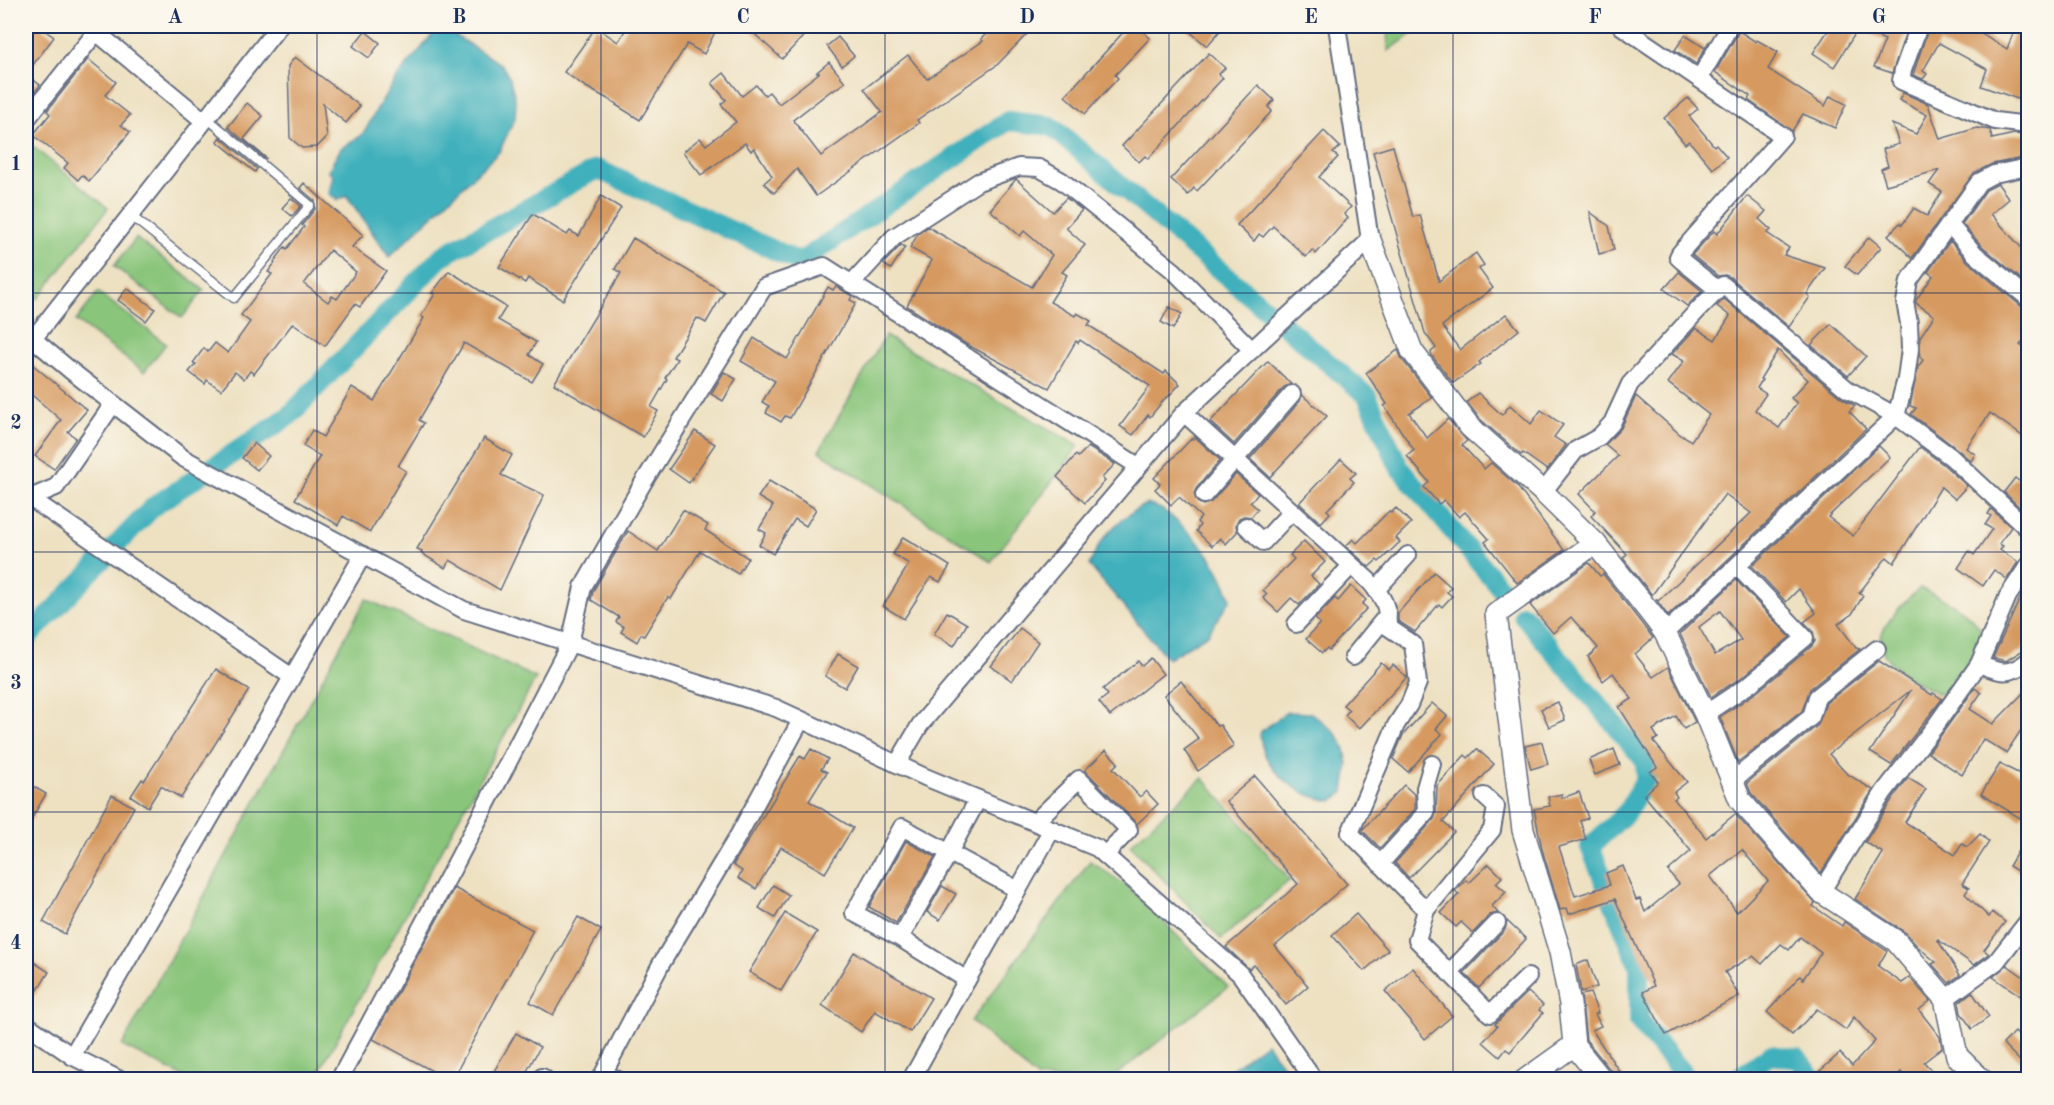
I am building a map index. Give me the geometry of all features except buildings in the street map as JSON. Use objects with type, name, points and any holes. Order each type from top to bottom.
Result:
[{"type":"street","points":[[279,26],[130,215],[29,336],[183,458],[464,610],[776,708],[897,764],[1097,848],[1240,974],[1314,1080]]},
{"type":"street","points":[[1336,26],[1370,240],[1412,351],[1470,428],[1543,492],[1595,543],[1665,633],[1705,714],[1740,800],[1821,892],[1896,941],[1945,999],[1957,1056],[1982,1080]]},
{"type":"street","points":[[1621,26],[1783,136],[1678,257],[1718,290]]},
{"type":"street","points":[[1699,79],[1730,26]]},
{"type":"street","points":[[1919,26],[1901,81],[1995,121],[2028,125]]},
{"type":"street","points":[[26,120],[93,28],[206,119]]},
{"type":"street","points":[[851,284],[894,237],[978,182],[1019,167],[1039,168],[1062,181],[1174,271],[1252,350]]},
{"type":"street","points":[[1665,633],[1896,416],[1906,379],[1910,349],[1905,302],[1909,281],[1979,182],[1994,174],[2028,168]]},
{"type":"street","points":[[1949,224],[1976,254],[2028,298]]},
{"type":"street","points":[[897,764],[920,725],[1184,413],[1370,240]]},
{"type":"street","points":[[339,1080],[458,859],[570,643],[583,587],[643,483],[764,287],[824,266],[1138,466]]},
{"type":"street","points":[[1543,492],[1571,454],[1599,437],[1612,423],[1630,384],[1698,310],[1725,285],[1847,389],[1896,416],[1951,457],[2027,524]]},
{"type":"street","points":[[1204,495],[1292,394]]},
{"type":"street","points":[[28,497],[56,487],[113,404]]},
{"type":"street","points":[[1184,413],[1383,597],[1388,614],[1388,627],[1413,644],[1418,683],[1409,705],[1396,725],[1350,833],[1426,910]]},
{"type":"street","points":[[28,497],[292,677]]},
{"type":"street","points":[[1246,526],[1263,542],[1292,511]]},
{"type":"street","points":[[1595,543],[1496,614],[1523,830],[1560,952],[1570,1004],[1574,1045],[1602,1080]]},
{"type":"street","points":[[72,1056],[363,555]]},
{"type":"street","points":[[1376,590],[1408,555]]},
{"type":"street","points":[[1296,624],[1351,566]]},
{"type":"street","points":[[1705,714],[1750,684],[1805,639],[1737,566]]},
{"type":"street","points":[[1821,892],[1884,792],[1936,725],[1979,664],[2008,596],[2028,566]]},
{"type":"street","points":[[1353,657],[1388,614]]},
{"type":"street","points":[[1732,781],[1811,717],[1817,697],[1876,649]]},
{"type":"street","points":[[1979,664],[2001,673],[2020,668],[2028,661]]},
{"type":"street","points":[[600,1079],[661,964],[738,836],[801,720]]},
{"type":"street","points":[[1380,864],[1426,813],[1425,788],[1432,764]]},
{"type":"street","points":[[1035,822],[1079,779],[1129,830],[1105,855]]},
{"type":"street","points":[[1484,796],[1496,807],[1492,830],[1426,910],[1417,940],[1490,1014],[1528,977]]},
{"type":"street","points":[[900,938],[978,799]]},
{"type":"street","points":[[967,980],[900,938],[854,913],[902,827],[950,851],[1018,890]]},
{"type":"street","points":[[914,1080],[913,1076],[1052,829]]},
{"type":"street","points":[[1945,999],[1996,962],[2028,921]]},
{"type":"street","points":[[1449,973],[1497,923]]},
{"type":"street","points":[[26,1024],[72,1056],[120,1080]]},
{"type":"street","points":[[1525,1080],[1574,1045]]},
{"type":"street","points":[[600,1079],[611,1077],[618,1080]]},
{"type":"lane","points":[[130,215],[234,298],[310,205],[206,119]]},
{"type":"green space","points":[[1387,26],[1424,26],[1388,51]]},
{"type":"green space","points":[[26,141],[108,208],[38,299],[26,288]]},
{"type":"green space","points":[[136,238],[204,290],[182,318],[114,266]]},
{"type":"green space","points":[[98,292],[166,344],[144,372],[76,321]]},
{"type":"green space","points":[[885,336],[1079,446],[991,562],[819,451]]},
{"type":"green space","points":[[1920,588],[1963,611],[1982,632],[1977,653],[1947,696],[1907,676],[1888,660],[1880,643],[1884,628],[1889,621]]},
{"type":"green space","points":[[366,599],[536,678],[315,1079],[188,1079],[122,1046]]},
{"type":"green space","points":[[1203,778],[1290,880],[1221,939],[1130,845]]},
{"type":"green space","points":[[1090,861],[1130,888],[1228,987],[1111,1079],[1038,1079],[971,1021]]},
{"type":"water","points":[[440,26],[502,65],[510,79],[516,103],[515,118],[499,152],[389,257],[347,196],[337,200],[329,193],[333,175],[328,171],[341,148],[365,131],[397,77]]},
{"type":"water","points":[[1146,504],[1167,513],[1196,539],[1216,566],[1231,599],[1208,634],[1168,659],[1089,565],[1098,547],[1115,526]]},
{"type":"water","points":[[1287,712],[1311,713],[1334,731],[1344,746],[1348,764],[1344,792],[1333,801],[1307,794],[1295,787],[1274,769],[1267,758],[1260,732]]},
{"type":"water","points":[[1266,1043],[1293,1079],[1218,1079]]},
{"type":"waterway","points":[[26,639],[154,506],[289,416],[442,256],[597,169],[800,262],[1008,121],[1051,126],[1367,396],[1399,467],[1502,590]]},
{"type":"waterway","points":[[1523,615],[1645,761],[1646,779],[1626,813],[1590,847],[1639,966],[1639,1021],[1688,1080]]},
{"type":"waterway","points":[[1735,1080],[1770,1055],[1798,1059],[1815,1080]]}]
